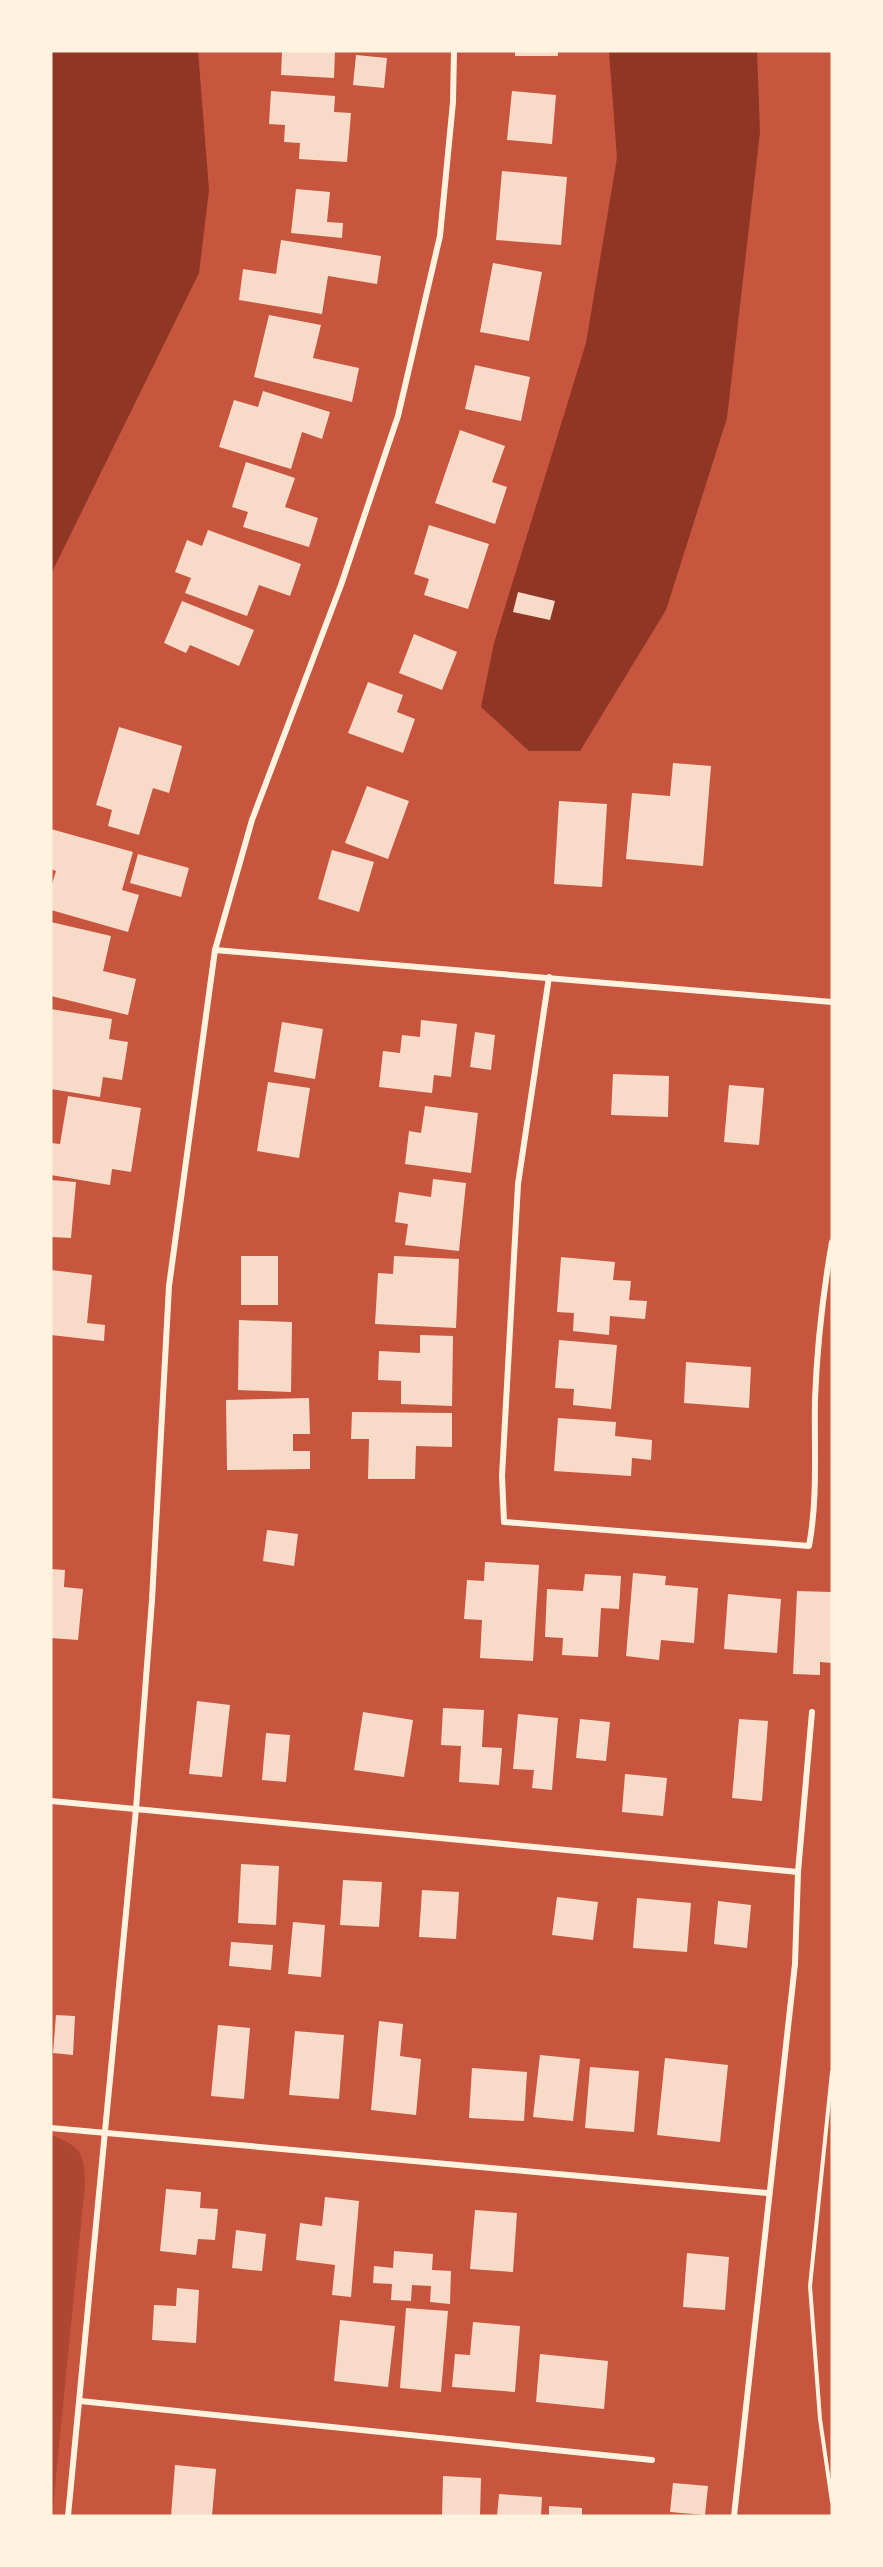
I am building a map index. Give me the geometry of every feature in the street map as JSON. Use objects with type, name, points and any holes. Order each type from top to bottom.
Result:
[{"type":"street","points":[[68,2516],[136,1809],[152,1599],[169,1286],[215,950],[252,820],[341,585],[398,416],[440,236],[453,102],[454,51]]},
{"type":"street","points":[[215,950],[832,1002]]},
{"type":"street","points":[[549,977],[518,1184],[502,1476],[504,1521],[809,1546],[814,1518],[815,1396],[826,1273],[832,1242]]},
{"type":"street","points":[[734,2516],[767,2193],[795,1964],[798,1872],[812,1712]]},
{"type":"street","points":[[51,1801],[798,1872]]},
{"type":"street","points":[[51,2128],[767,2193]]},
{"type":"street","points":[[80,2401],[652,2460]]},
{"type":"path","points":[[832,2072],[810,2286],[820,2419],[832,2502]]},
{"type":"shaded area","points":[[51,51],[198,51],[209,190],[199,273],[51,574]]},
{"type":"shaded area","points":[[609,51],[757,51],[760,132],[727,418],[666,610],[580,751],[529,751],[481,707],[494,643],[586,343],[617,158]]},
{"type":"shaded area","points":[[51,2135],[69,2143],[79,2152],[82,2158],[85,2184],[52,2516]]},
{"type":"building","points":[[282,51],[335,51],[334,78],[281,75]]},
{"type":"building","points":[[515,51],[558,51],[558,56],[515,56]]},
{"type":"building","points":[[356,55],[387,58],[384,88],[353,85]]},
{"type":"building","points":[[271,91],[335,96],[334,112],[351,113],[347,162],[299,159],[300,143],[284,142],[285,125],[269,124]]},
{"type":"building","points":[[512,91],[556,95],[552,144],[507,140]]},
{"type":"building","points":[[502,171],[567,177],[561,245],[496,240]]},
{"type":"building","points":[[296,189],[330,192],[327,222],[343,223],[342,238],[291,233]]},
{"type":"building","points":[[281,240],[381,256],[377,284],[328,276],[322,314],[239,300],[243,269],[276,274]]},
{"type":"building","points":[[493,263],[542,272],[529,341],[480,332]]},
{"type":"building","points":[[269,315],[321,325],[313,358],[359,368],[352,402],[254,377]]},
{"type":"building","points":[[475,365],[530,377],[521,421],[465,409]]},
{"type":"building","points":[[263,391],[330,412],[322,439],[302,432],[291,469],[219,447],[234,400],[258,407]]},
{"type":"building","points":[[460,430],[505,446],[492,482],[507,487],[495,524],[435,503]]},
{"type":"building","points":[[246,462],[295,478],[285,507],[318,518],[309,547],[243,527],[248,512],[232,507]]},
{"type":"building","points":[[429,525],[489,544],[468,609],[424,595],[429,579],[414,574]]},
{"type":"building","points":[[208,530],[301,564],[290,596],[259,585],[247,616],[185,593],[191,578],[175,572],[187,540],[202,546]]},
{"type":"building","points":[[518,592],[555,601],[550,620],[513,612]]},
{"type":"building","points":[[182,601],[254,630],[239,666],[190,645],[186,653],[164,643]]},
{"type":"building","points":[[414,634],[457,652],[442,690],[399,673]]},
{"type":"building","points":[[368,682],[403,695],[397,712],[415,719],[403,753],[348,733]]},
{"type":"building","points":[[119,727],[182,746],[169,793],[153,788],[139,835],[108,826],[112,810],[96,805]]},
{"type":"building","points":[[673,763],[711,766],[703,866],[626,859],[632,793],[670,796]]},
{"type":"building","points":[[367,786],[409,801],[388,859],[345,843]]},
{"type":"building","points":[[559,801],[607,804],[602,887],[554,884]]},
{"type":"building","points":[[51,829],[133,852],[122,890],[139,895],[128,932],[51,910],[51,887],[56,871],[51,869]]},
{"type":"building","points":[[332,850],[374,862],[359,912],[318,899]]},
{"type":"building","points":[[138,854],[189,868],[181,897],[130,883]]},
{"type":"building","points":[[51,922],[111,936],[103,971],[136,979],[128,1015],[51,996]]},
{"type":"building","points":[[51,1009],[112,1019],[109,1039],[128,1042],[122,1080],[103,1077],[100,1097],[51,1089]]},
{"type":"building","points":[[421,1020],[457,1024],[451,1077],[434,1075],[432,1093],[379,1087],[383,1051],[400,1053],[402,1035],[420,1037]]},
{"type":"building","points":[[282,1022],[323,1029],[315,1079],[274,1072]]},
{"type":"building","points":[[475,1032],[495,1035],[491,1070],[470,1067]]},
{"type":"building","points":[[613,1074],[669,1076],[668,1117],[611,1115]]},
{"type":"building","points":[[268,1082],[310,1088],[299,1158],[257,1151]]},
{"type":"building","points":[[729,1085],[764,1088],[759,1145],[724,1142]]},
{"type":"building","points":[[68,1096],[141,1108],[131,1172],[112,1169],[110,1185],[51,1175],[51,1143],[60,1144]]},
{"type":"building","points":[[425,1106],[478,1113],[471,1173],[405,1164],[409,1131],[421,1133]]},
{"type":"building","points":[[433,1179],[466,1183],[459,1251],[405,1245],[408,1224],[395,1222],[399,1192],[431,1197]]},
{"type":"building","points":[[51,1180],[76,1182],[71,1238],[51,1237]]},
{"type":"building","points":[[241,1256],[278,1256],[278,1305],[241,1305]]},
{"type":"building","points":[[394,1256],[459,1259],[456,1328],[375,1324],[378,1273],[393,1274]]},
{"type":"building","points":[[561,1257],[615,1262],[613,1280],[631,1281],[629,1300],[647,1301],[645,1319],[610,1316],[609,1335],[573,1331],[574,1313],[557,1312]]},
{"type":"building","points":[[51,1270],[92,1275],[87,1323],[105,1325],[104,1341],[51,1335]]},
{"type":"building","points":[[239,1320],[292,1322],[291,1392],[238,1390]]},
{"type":"building","points":[[420,1335],[453,1336],[452,1406],[401,1404],[401,1381],[378,1380],[379,1351],[420,1353]]},
{"type":"building","points":[[559,1340],[617,1345],[611,1409],[573,1405],[574,1389],[555,1388]]},
{"type":"building","points":[[686,1362],[751,1367],[749,1408],[684,1403]]},
{"type":"building","points":[[309,1398],[310,1434],[293,1434],[293,1451],[310,1451],[310,1469],[227,1470],[226,1400]]},
{"type":"building","points":[[352,1412],[452,1413],[452,1447],[416,1446],[415,1479],[368,1479],[369,1439],[351,1439]]},
{"type":"building","points":[[558,1418],[616,1422],[615,1436],[652,1440],[651,1460],[632,1458],[631,1476],[554,1471]]},
{"type":"building","points":[[267,1530],[298,1534],[294,1566],[263,1561]]},
{"type":"building","points":[[485,1562],[539,1565],[533,1661],[480,1658],[482,1620],[464,1619],[467,1580],[484,1581]]},
{"type":"building","points":[[51,1569],[65,1570],[64,1587],[83,1589],[78,1640],[51,1638]]},
{"type":"building","points":[[633,1573],[666,1576],[665,1585],[698,1588],[694,1643],[661,1640],[659,1660],[626,1656]]},
{"type":"building","points":[[585,1574],[621,1576],[619,1609],[601,1608],[598,1657],[562,1655],[563,1638],[545,1637],[547,1589],[583,1591]]},
{"type":"building","points":[[797,1591],[832,1592],[832,1663],[820,1662],[820,1675],[793,1674]]},
{"type":"building","points":[[728,1594],[781,1599],[777,1653],[724,1649]]},
{"type":"building","points":[[197,1701],[230,1705],[222,1777],[189,1774]]},
{"type":"building","points":[[443,1708],[484,1710],[482,1747],[502,1748],[499,1785],[459,1782],[461,1746],[441,1745]]},
{"type":"building","points":[[363,1712],[413,1720],[404,1777],[354,1770]]},
{"type":"building","points":[[518,1714],[558,1718],[552,1790],[532,1788],[534,1770],[513,1769]]},
{"type":"building","points":[[580,1719],[610,1722],[606,1761],[576,1758]]},
{"type":"building","points":[[739,1719],[768,1721],[762,1801],[732,1798]]},
{"type":"building","points":[[266,1733],[290,1735],[286,1782],[262,1780]]},
{"type":"building","points":[[625,1774],[667,1778],[663,1816],[622,1812]]},
{"type":"building","points":[[241,1864],[279,1866],[276,1925],[238,1923]]},
{"type":"building","points":[[343,1880],[382,1882],[379,1927],[340,1925]]},
{"type":"building","points":[[422,1890],[459,1892],[456,1939],[419,1937]]},
{"type":"building","points":[[557,1897],[598,1902],[593,1940],[552,1935]]},
{"type":"building","points":[[637,1898],[691,1903],[687,1952],[633,1948]]},
{"type":"building","points":[[718,1901],[751,1905],[747,1948],[714,1944]]},
{"type":"building","points":[[293,1922],[325,1925],[321,1977],[288,1974]]},
{"type":"building","points":[[231,1942],[273,1945],[271,1970],[229,1966]]},
{"type":"building","points":[[56,2015],[75,2016],[73,2055],[53,2053]]},
{"type":"building","points":[[379,2021],[403,2024],[400,2056],[421,2059],[416,2115],[371,2110]]},
{"type":"building","points":[[218,2025],[250,2028],[244,2099],[211,2096]]},
{"type":"building","points":[[295,2031],[344,2035],[339,2099],[289,2095]]},
{"type":"building","points":[[540,2055],[580,2059],[573,2121],[533,2117]]},
{"type":"building","points":[[665,2058],[728,2065],[720,2142],[657,2135]]},
{"type":"building","points":[[590,2067],[639,2071],[634,2132],[585,2128]]},
{"type":"building","points":[[472,2068],[527,2072],[524,2121],[469,2118]]},
{"type":"building","points":[[166,2189],[201,2192],[200,2208],[218,2209],[215,2240],[198,2239],[196,2255],[160,2251]]},
{"type":"building","points":[[325,2197],[359,2201],[351,2297],[332,2295],[335,2265],[296,2260],[300,2223],[322,2226]]},
{"type":"building","points":[[475,2210],[517,2213],[513,2272],[470,2269]]},
{"type":"building","points":[[236,2230],[266,2234],[262,2271],[232,2268]]},
{"type":"building","points":[[394,2251],[433,2254],[432,2270],[451,2271],[450,2304],[430,2302],[431,2286],[412,2285],[411,2301],[391,2300],[392,2284],[373,2283],[374,2266],[393,2268]]},
{"type":"building","points":[[687,2253],[729,2257],[725,2310],[683,2307]]},
{"type":"building","points":[[177,2288],[199,2290],[196,2343],[152,2340],[154,2305],[176,2306]]},
{"type":"building","points":[[406,2308],[448,2311],[441,2392],[400,2388]]},
{"type":"building","points":[[340,2320],[395,2326],[388,2387],[334,2381]]},
{"type":"building","points":[[473,2322],[520,2326],[515,2392],[452,2387],[455,2354],[470,2355]]},
{"type":"building","points":[[540,2354],[608,2361],[604,2409],[536,2402]]},
{"type":"building","points":[[175,2465],[216,2469],[212,2516],[171,2516]]},
{"type":"building","points":[[443,2476],[481,2478],[480,2516],[442,2516]]},
{"type":"building","points":[[673,2483],[708,2486],[705,2515],[670,2512]]},
{"type":"building","points":[[499,2494],[542,2497],[541,2516],[497,2516]]},
{"type":"building","points":[[549,2506],[582,2508],[582,2516],[549,2516]]}]
